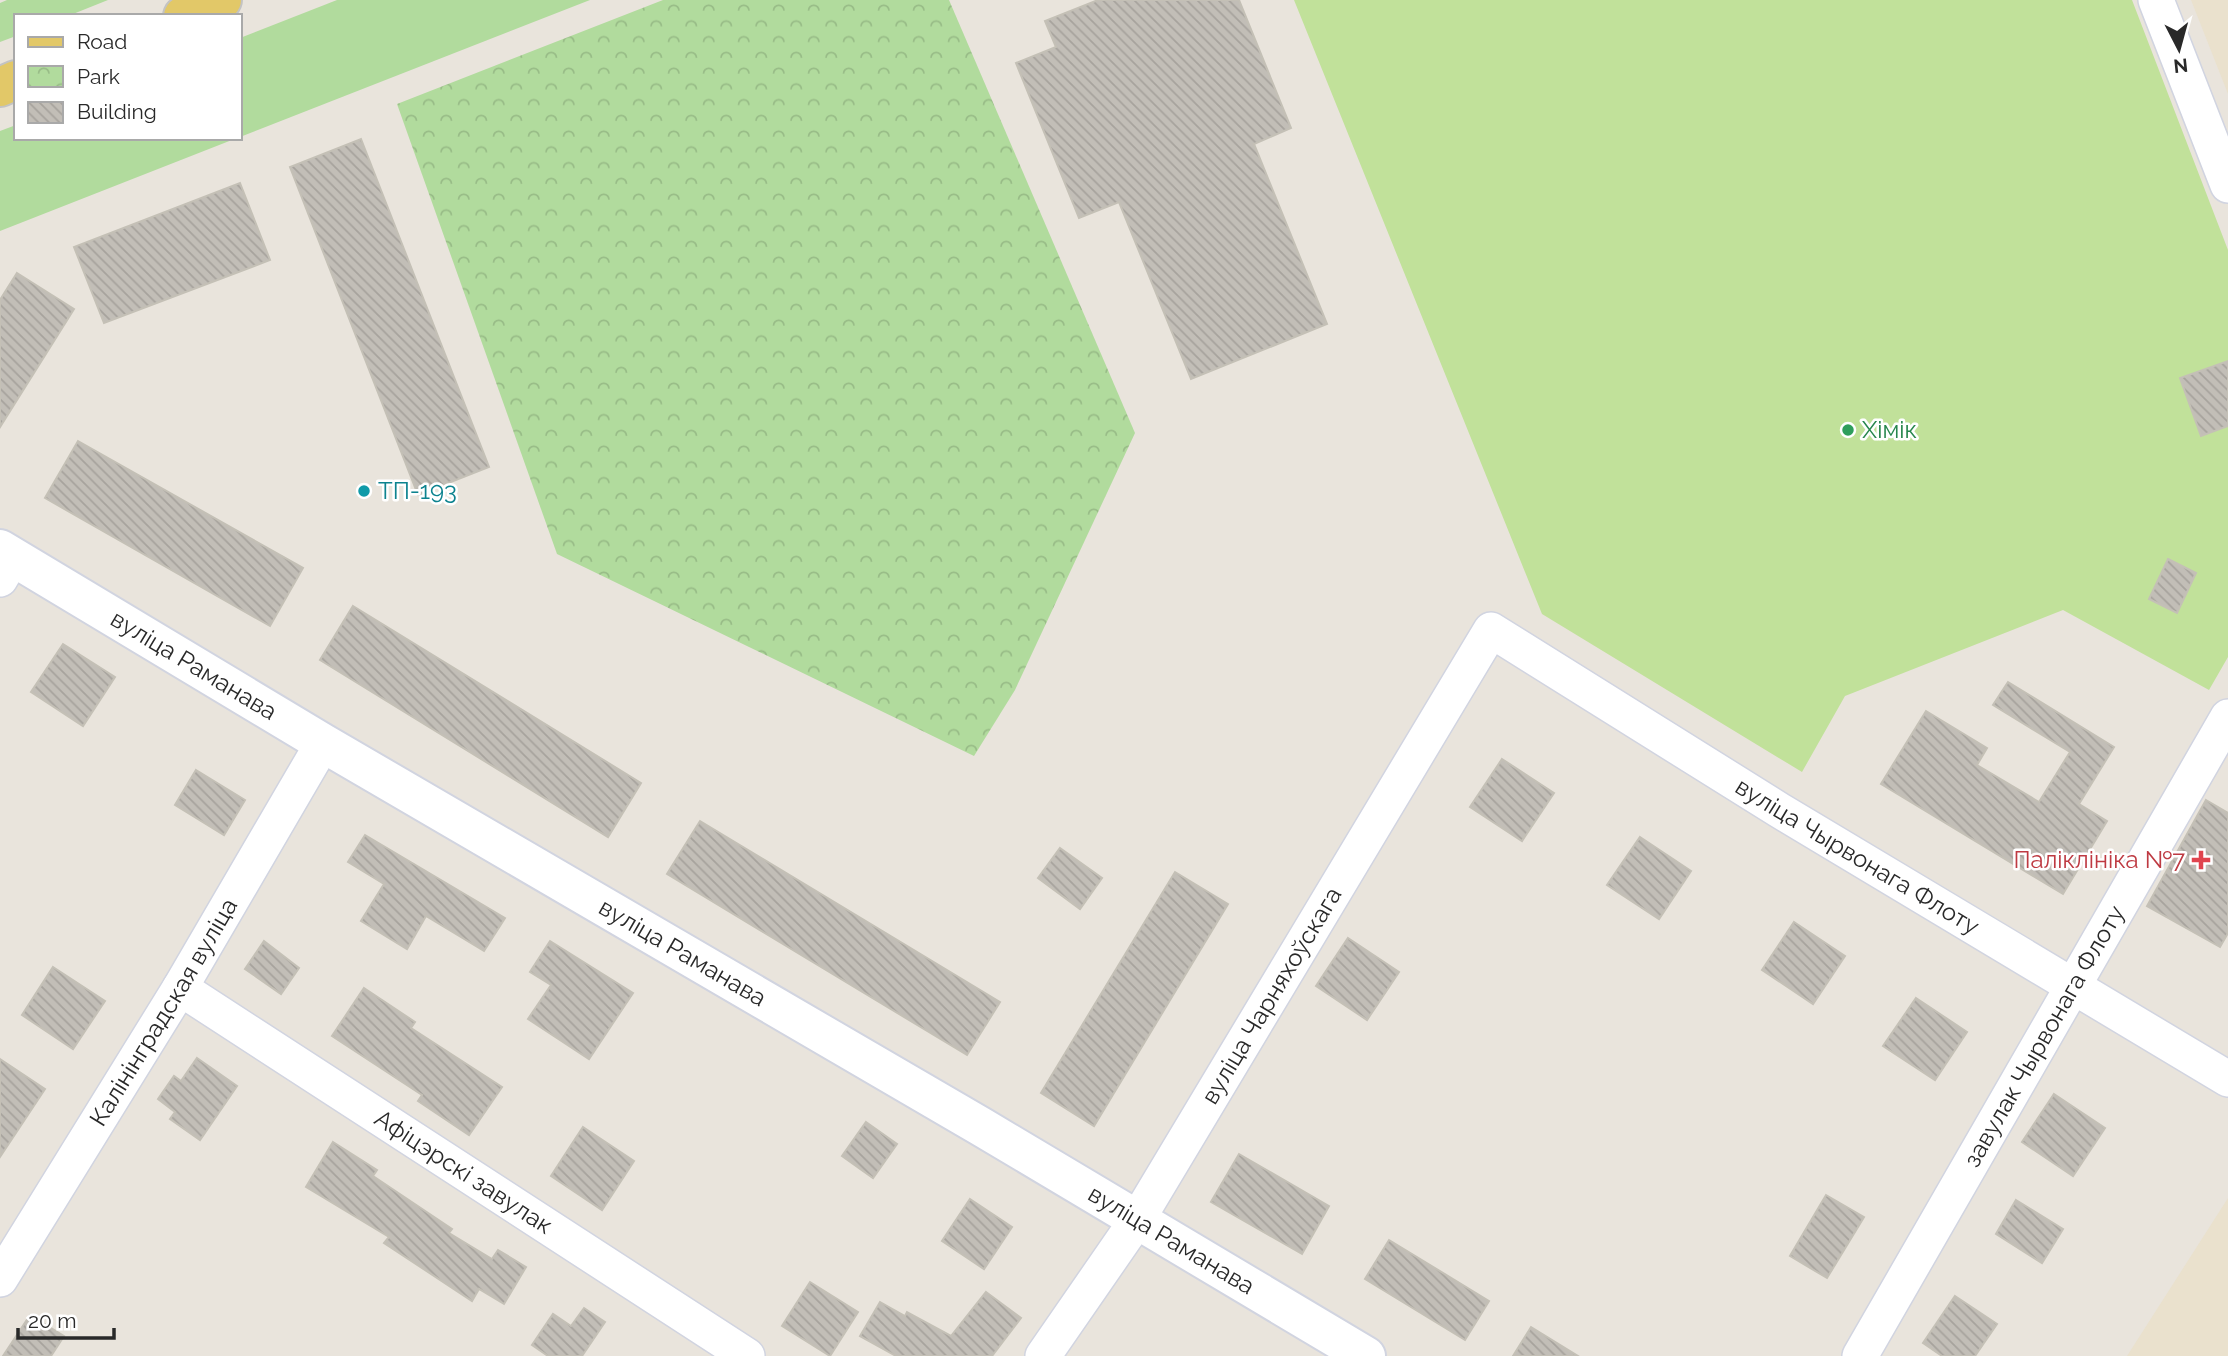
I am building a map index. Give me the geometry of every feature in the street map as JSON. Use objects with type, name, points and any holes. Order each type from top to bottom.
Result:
[{"type":"main road","points":[[188,14],[222,0]]},
{"type":"main road","name":"вуліца Раманава","points":[[4,562],[323,743],[1363,1355]]},
{"type":"street","points":[[2156,0],[2228,185]]},
{"type":"street","name":"вуліца Чырвонага Флоту","points":[[1491,630],[1779,810],[2228,1079]]},
{"type":"street","name":"вуліца Чарняхоўскага","points":[[1043,1356],[1137,1220],[1491,630]]},
{"type":"street","name":"завулак Чырвонага Флоту","points":[[1860,1356],[2228,717]]},
{"type":"street","name":"Калінінградская вуліца","points":[[0,1279],[180,988],[323,743]]},
{"type":"street","name":"Афіцэрскі завулак","points":[[180,988],[747,1356]]},
{"type":"shaded area","points":[[2191,0],[2228,0],[2228,94]]},
{"type":"shaded area","points":[[2228,1198],[2228,1356],[2127,1356]]},
{"type":"green space","points":[[7,0],[108,0],[73,14],[14,14],[14,37],[0,42],[0,3]]},
{"type":"green space","points":[[337,0],[590,0],[242,136],[242,37]]},
{"type":"green space","points":[[663,0],[949,0],[1135,433],[1015,690],[974,756],[557,554],[397,104]]},
{"type":"green space","name":"Хімік","points":[[1294,0],[2132,0],[2228,250],[2228,657],[2209,690],[2063,610],[1845,696],[1802,772],[1542,614]]},
{"type":"green space","points":[[14,126],[14,140],[232,140],[0,231],[0,131]]},
{"type":"building","points":[[1098,0],[1239,0],[1291,128],[1254,144],[1327,324],[1191,379],[1119,202],[1079,218],[1016,63],[1056,47],[1045,21]]},
{"type":"building","points":[[361,139],[489,467],[418,495],[290,167]]},
{"type":"building","points":[[240,183],[270,260],[104,323],[74,247]]},
{"type":"building","points":[[17,273],[74,309],[0,427],[0,300]]},
{"type":"building","points":[[2228,361],[2228,426],[2201,436],[2180,378]]},
{"type":"building","points":[[78,441],[303,568],[270,626],[45,498]]},
{"type":"building","points":[[2168,559],[2196,573],[2177,613],[2149,599]]},
{"type":"building","points":[[353,606],[641,783],[608,837],[320,660]]},
{"type":"building","points":[[63,644],[115,677],[83,726],[31,692]]},
{"type":"building","points":[[2008,682],[2114,747],[2079,804],[2107,821],[2063,894],[1881,784],[1926,711],[1987,748],[1977,765],[2039,802],[2070,752],[1993,705]]},
{"type":"building","points":[[1502,759],[1554,793],[1522,841],[1470,807]]},
{"type":"building","points":[[196,770],[245,800],[224,835],[175,805]]},
{"type":"building","name":"Паліклініка №7","points":[[2206,800],[2228,813],[2228,933],[2220,947],[2147,906]]},
{"type":"building","points":[[700,821],[1000,1002],[967,1055],[667,874]]},
{"type":"building","points":[[365,835],[505,918],[484,951],[426,916],[407,949],[361,921],[384,884],[348,862]]},
{"type":"building","points":[[1640,837],[1691,871],[1659,919],[1607,885]]},
{"type":"building","points":[[1060,848],[1102,878],[1080,909],[1038,878]]},
{"type":"building","points":[[1175,872],[1228,904],[1094,1126],[1041,1093]]},
{"type":"building","points":[[1794,922],[1845,956],[1813,1004],[1762,970]]},
{"type":"building","points":[[1348,938],[1399,972],[1367,1020],[1316,986]]},
{"type":"building","points":[[264,941],[299,968],[281,994],[245,969]]},
{"type":"building","points":[[550,941],[633,993],[589,1059],[528,1019],[551,985],[530,972]]},
{"type":"building","points":[[53,967],[105,1001],[73,1049],[22,1015]]},
{"type":"building","points":[[364,988],[415,1022],[411,1028],[502,1087],[469,1135],[418,1101],[422,1095],[332,1036]]},
{"type":"building","points":[[1916,998],[1967,1032],[1935,1080],[1883,1046]]},
{"type":"building","points":[[197,1058],[237,1086],[200,1140],[170,1119],[175,1112],[158,1099],[174,1076],[181,1081]]},
{"type":"building","points":[[0,1059],[45,1089],[0,1157]]},
{"type":"building","points":[[2054,1094],[2105,1128],[2073,1176],[2022,1142]]},
{"type":"building","points":[[866,1122],[897,1144],[873,1178],[842,1156]]},
{"type":"building","points":[[583,1127],[634,1161],[602,1210],[551,1176]]},
{"type":"building","points":[[333,1142],[377,1170],[373,1176],[452,1229],[449,1233],[492,1259],[498,1250],[526,1267],[504,1304],[479,1289],[472,1301],[384,1243],[389,1237],[306,1187]]},
{"type":"building","points":[[1239,1154],[1329,1206],[1302,1254],[1211,1202]]},
{"type":"building","points":[[1826,1195],[1864,1217],[1827,1278],[1790,1256]]},
{"type":"building","points":[[970,1199],[1012,1227],[984,1269],[942,1241]]},
{"type":"building","points":[[2016,1200],[2063,1229],[2042,1263],[1996,1234]]},
{"type":"building","points":[[1389,1240],[1489,1301],[1465,1340],[1365,1279]]},
{"type":"building","points":[[810,1282],[858,1312],[830,1356],[782,1326]]},
{"type":"building","points":[[986,1292],[1021,1318],[992,1356],[896,1356],[860,1336],[880,1302],[905,1316],[907,1312],[951,1336]]},
{"type":"building","points":[[1955,1296],[1997,1324],[1975,1356],[1942,1356],[1923,1343]]},
{"type":"building","points":[[584,1308],[605,1322],[582,1356],[548,1356],[532,1345],[553,1314],[571,1326]]},
{"type":"building","points":[[30,1315],[64,1336],[51,1356],[3,1356]]},
{"type":"building","points":[[1531,1327],[1578,1356],[1513,1356]]},
{"type":"place","name":"Хімік","points":[[1848,430]]},
{"type":"place","name":"ТП-193","points":[[364,491]]},
{"type":"place","name":"Паліклініка №7","points":[[2201,860]]}]
